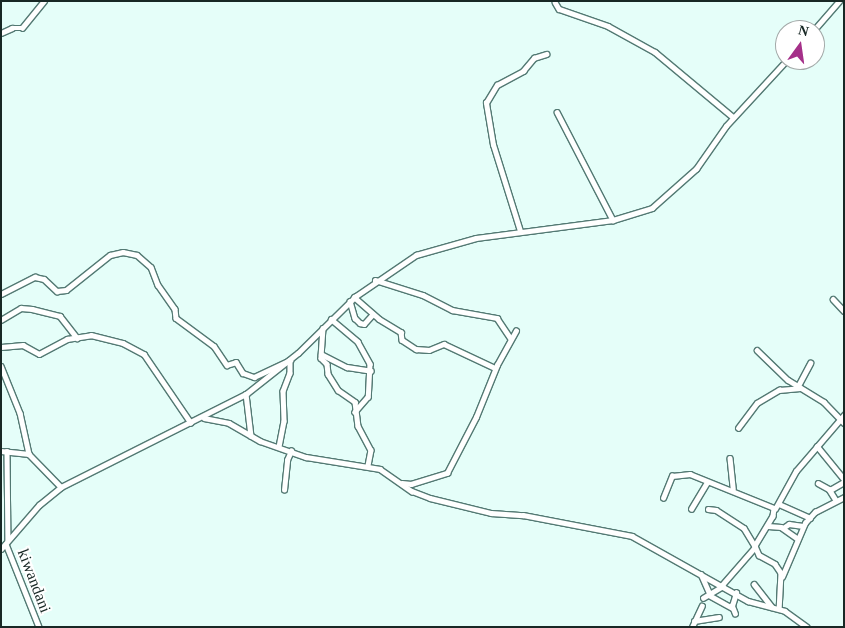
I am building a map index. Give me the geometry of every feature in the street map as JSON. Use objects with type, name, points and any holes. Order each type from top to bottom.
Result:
[{"type":"street","points":[[1,34],[12,28],[22,28],[44,1]]},
{"type":"street","points":[[823,20],[840,1]]},
{"type":"street","points":[[555,2],[559,9],[608,26],[655,52],[733,117]]},
{"type":"street","points":[[520,231],[492,145],[486,103],[497,85],[523,71],[534,58],[546,54]]},
{"type":"street","points":[[1,549],[39,505],[61,487],[203,418],[246,394],[290,360],[354,297],[375,280],[426,250],[520,231],[613,220],[652,208],[696,169],[733,117],[777,70]]},
{"type":"street","points":[[556,112],[613,220]]},
{"type":"street","points":[[1,294],[35,277],[44,278],[58,291],[66,290],[110,255],[127,252],[146,261],[175,309],[176,318],[214,346],[226,365],[236,362],[243,373],[254,377],[290,360]]},
{"type":"street","points":[[375,280],[423,295],[452,310],[497,318],[511,339]]},
{"type":"street","points":[[354,297],[373,314],[401,332],[402,340],[416,350],[430,350],[444,344],[495,368]]},
{"type":"street","points":[[833,299],[844,310]]},
{"type":"street","points":[[350,301],[354,318],[362,324],[373,314]]},
{"type":"street","points":[[1,320],[23,308],[57,315],[78,339]]},
{"type":"street","points":[[331,319],[358,342],[371,371],[366,402],[355,412]]},
{"type":"street","points":[[323,328],[321,354],[338,390],[355,402],[355,412],[371,450],[368,465]]},
{"type":"street","points":[[402,483],[411,484],[447,473],[479,410],[495,368],[516,331]]},
{"type":"street","points":[[1,347],[23,345],[39,354],[66,339],[98,336],[142,352],[160,374],[191,423]]},
{"type":"street","points":[[757,350],[773,369],[824,402],[842,417],[844,423]]},
{"type":"street","points":[[321,354],[347,366],[371,371]]},
{"type":"street","points":[[278,447],[284,421],[283,394],[291,370],[290,360]]},
{"type":"street","points":[[800,387],[810,363]]},
{"type":"street","points":[[1,366],[20,413],[29,454],[61,487]]},
{"type":"street","points":[[738,428],[757,403],[779,390],[800,387]]},
{"type":"street","points":[[246,394],[251,436]]},
{"type":"street","points":[[703,598],[723,585],[755,546],[768,526],[774,509],[779,504],[796,471],[842,417]]},
{"type":"street","points":[[203,418],[229,423],[251,436],[311,458],[368,465],[386,472],[418,494],[469,508],[632,536],[758,605],[779,608],[807,627]]},
{"type":"street","points":[[817,446],[844,481],[830,490]]},
{"type":"street","points":[[7,543],[4,451],[29,454]]},
{"type":"street","points":[[284,490],[287,460],[292,451]]},
{"type":"street","points":[[730,458],[734,491]]},
{"type":"street","points":[[663,498],[672,476],[695,475],[707,482],[734,491],[774,509]]},
{"type":"street","points":[[691,509],[707,482]]},
{"type":"street","points":[[818,483],[830,490],[836,500]]},
{"type":"street","points":[[779,608],[782,577],[803,526],[810,518],[836,500],[844,497]]},
{"type":"street","points":[[779,504],[810,518]]},
{"type":"street","points":[[708,509],[716,510],[744,528],[759,555],[775,564],[782,577]]},
{"type":"street","points":[[783,528],[789,524],[803,526]]},
{"type":"street","points":[[768,526],[783,528],[797,538]]},
{"type":"street","name":"kiwandani","points":[[7,543],[39,627]]},
{"type":"street","points":[[701,574],[709,594],[732,608],[735,614]]},
{"type":"street","points":[[754,584],[772,607]]},
{"type":"street","points":[[732,608],[736,593]]},
{"type":"street","points":[[692,627],[702,606]]},
{"type":"street","points":[[694,621],[719,617]]}]
